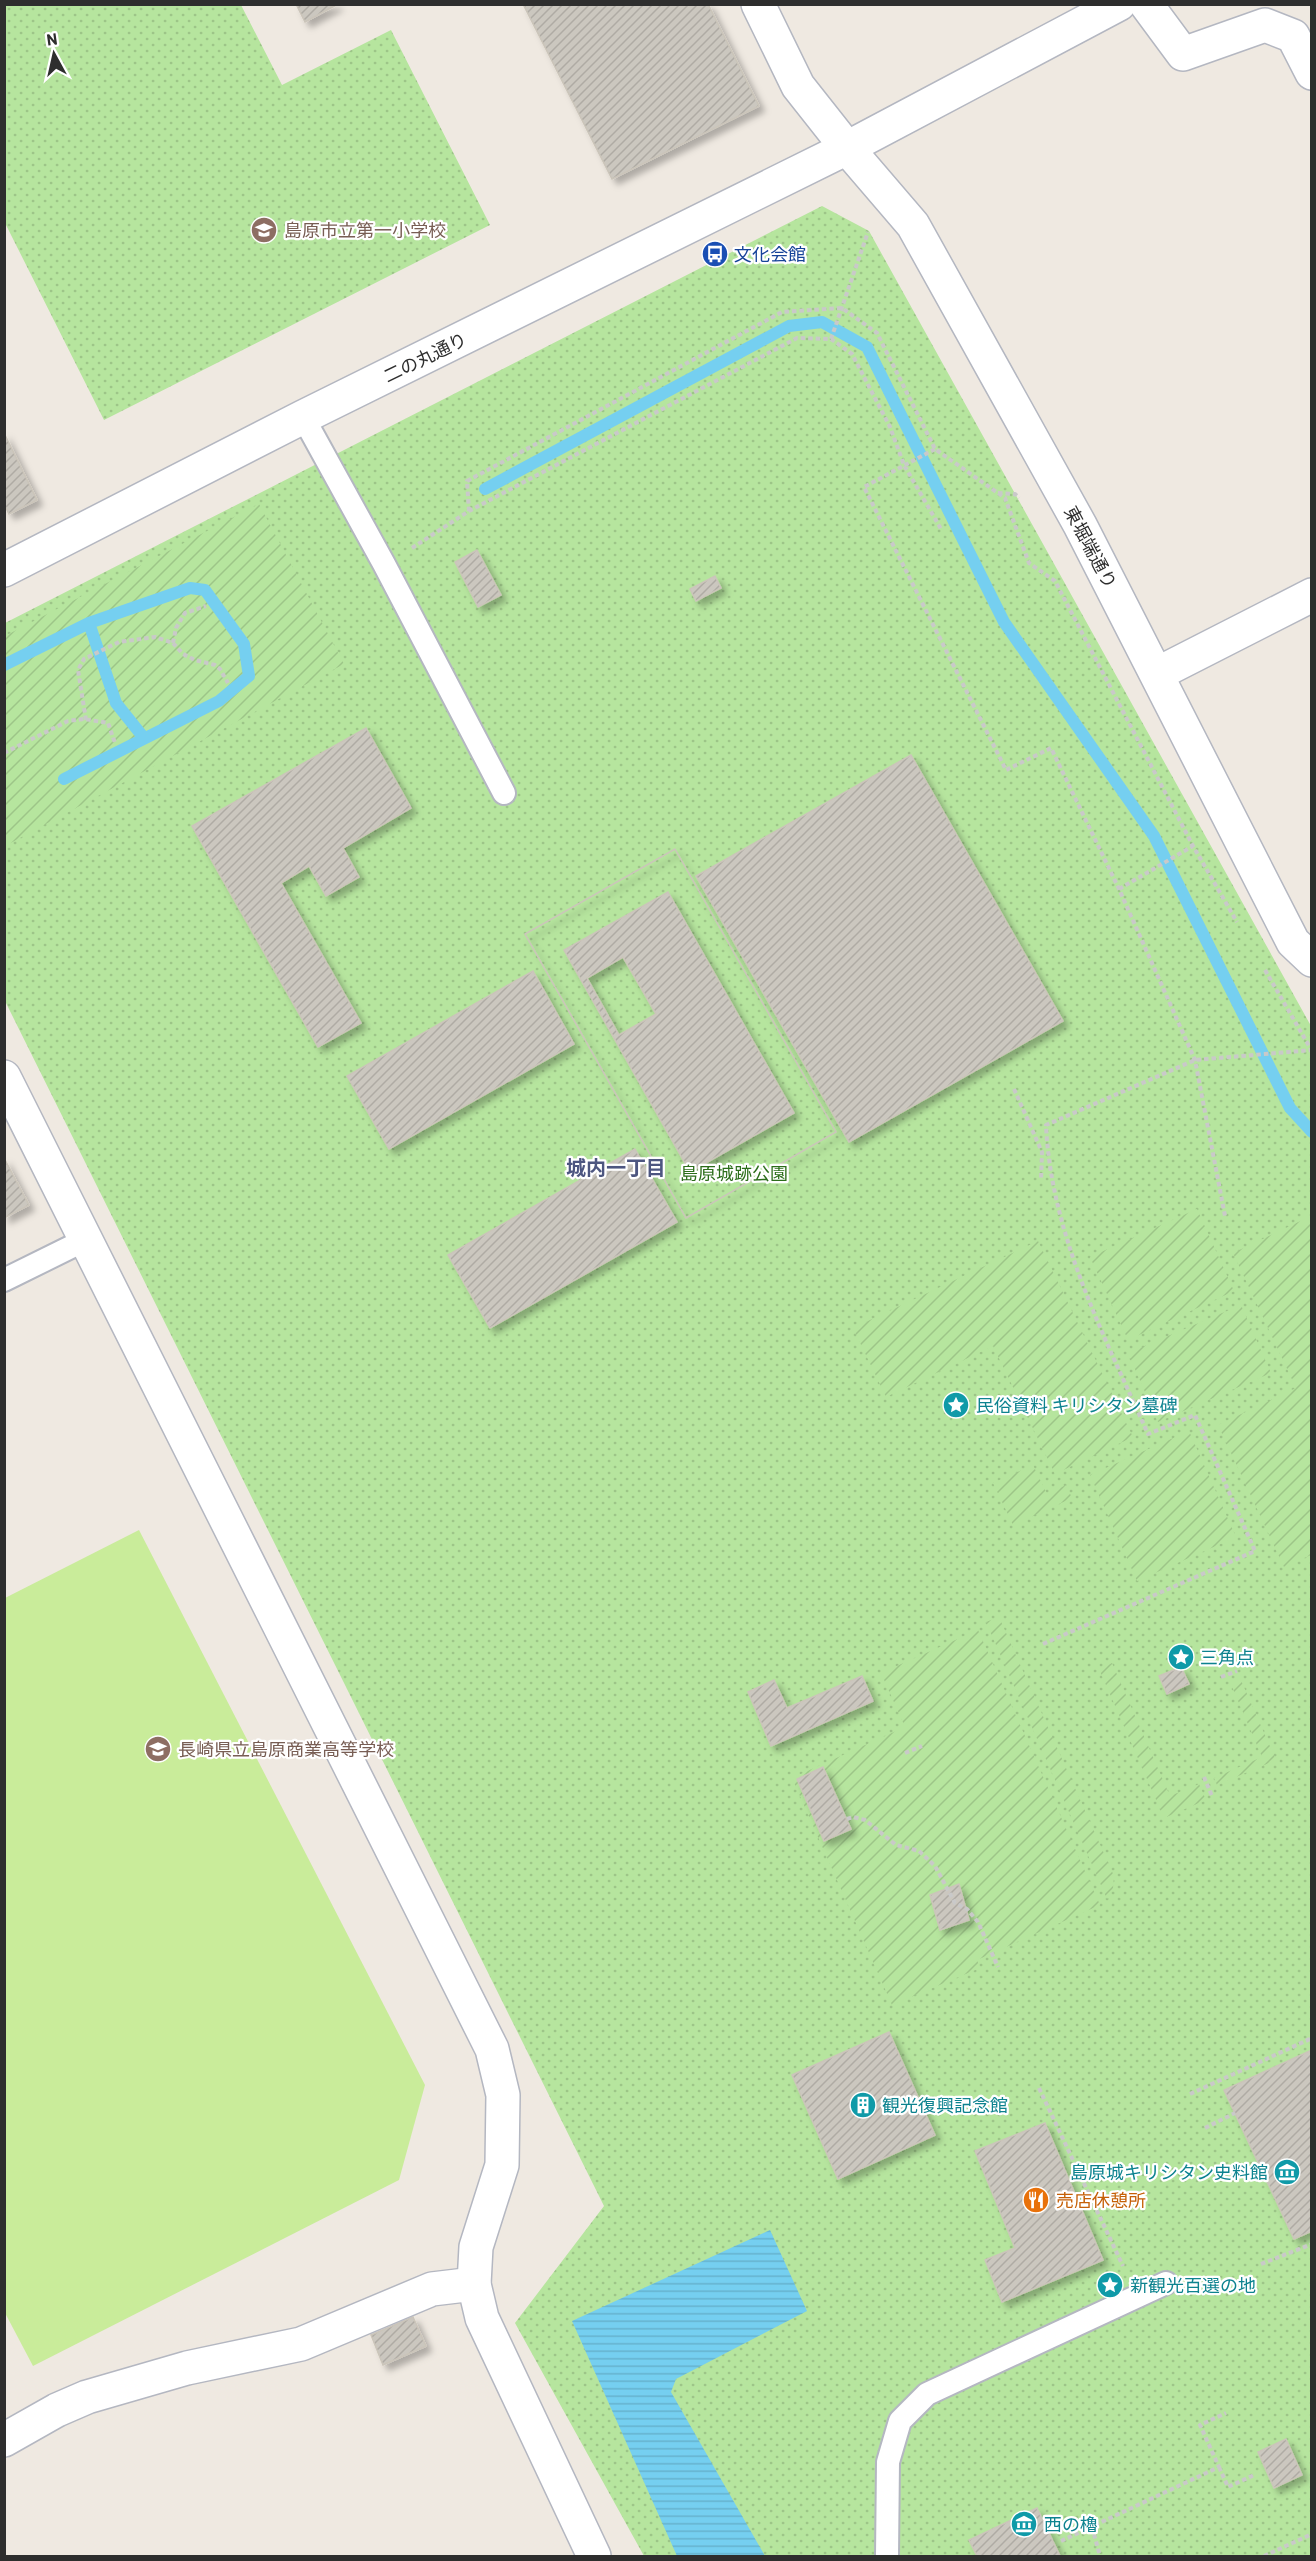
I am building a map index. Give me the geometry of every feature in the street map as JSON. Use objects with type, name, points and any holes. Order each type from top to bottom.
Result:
[{"type":"street","name":"東堀端通り","points":[[758,4],[798,86],[913,225],[1080,525],[1293,942],[1311,960]]},
{"type":"street","name":"二の丸通り","points":[[4,570],[303,417],[847,148],[1119,4]]},
{"type":"street","points":[[1146,4],[1183,54],[1265,26],[1293,36],[1311,73]]},
{"type":"street","points":[[1157,674],[1311,595]]},
{"type":"street","points":[[4,1077],[492,2049],[503,2095],[502,2165],[476,2247],[474,2284],[482,2318],[594,2556]]},
{"type":"street","points":[[4,2440],[57,2410],[87,2397],[186,2368],[302,2344],[432,2289],[474,2284]]},
{"type":"lane","points":[[303,417],[384,564],[504,794]]},
{"type":"lane","points":[[4,1280],[85,1240]]},
{"type":"lane","points":[[887,2556],[888,2462],[900,2421],[927,2394],[1166,2283]]},
{"type":"path","points":[[831,339],[869,231]]},
{"type":"path","points":[[469,511],[467,481],[782,312],[842,308],[877,333],[935,449],[1005,498],[1029,563],[1055,581],[1193,846],[1240,928]]},
{"type":"path","points":[[405,552],[469,511],[797,338],[831,339],[852,354],[890,427],[904,465],[941,529]]},
{"type":"path","points":[[935,449],[864,487],[1006,770],[1052,748],[1196,1060],[1225,1216]]},
{"type":"path","points":[[998,493],[1015,494]]},
{"type":"path","points":[[173,643],[176,628],[185,613],[206,606]]},
{"type":"path","points":[[86,720],[78,670],[84,659],[119,642],[155,637],[173,643],[183,654],[220,669],[228,683]]},
{"type":"path","points":[[4,753],[68,722],[86,720],[108,723],[116,743]]},
{"type":"path","points":[[1119,889],[1193,846]]},
{"type":"path","points":[[1041,1179],[1046,1125],[1196,1060],[1311,1050],[1264,969]]},
{"type":"path","points":[[1014,1089],[1045,1152],[1057,1204],[1082,1286],[1148,1434],[1195,1415],[1255,1551],[1043,1644]]},
{"type":"path","points":[[1221,1677],[1237,1671]]},
{"type":"path","points":[[905,1753],[922,1746]]},
{"type":"path","points":[[1204,1777],[1212,1796]]},
{"type":"path","points":[[847,1819],[853,1817],[865,1820],[896,1845],[919,1851],[935,1866],[955,1903],[967,1909],[978,1922],[998,1967]]},
{"type":"path","points":[[1190,2094],[1311,2038]]},
{"type":"path","points":[[1039,2088],[1137,2296]]},
{"type":"path","points":[[1205,2128],[1235,2113]]},
{"type":"path","points":[[1261,2264],[1311,2244]]},
{"type":"path","points":[[1226,2413],[1200,2425],[1228,2487],[1254,2475]]},
{"type":"path","points":[[1061,2541],[1219,2467]]},
{"type":"path","points":[[1092,2527],[1100,2556]]},
{"type":"path","points":[[1264,2556],[1311,2534]]},
{"type":"green space","name":"島原市立第一小学校","points":[[5,5],[241,5],[282,85],[391,30],[490,225],[104,420],[5,223]]},
{"type":"green space","name":"島原城跡公園","points":[[822,206],[869,231],[1311,1026],[1311,2556],[644,2556],[515,2323],[604,2206],[5,1001],[5,623]]},
{"type":"green space","points":[[259,504],[344,664],[5,846],[5,636]]},
{"type":"green space","points":[[1197,1209],[1234,1291],[1128,1340],[1090,1257]]},
{"type":"green space","points":[[1311,1216],[1311,1555],[1284,1567],[1218,1425],[1296,1388],[1233,1253]]},
{"type":"green space","points":[[1038,1241],[1133,1437],[1055,1474],[993,1346],[886,1397],[853,1328]]},
{"type":"green space","points":[[1241,1305],[1271,1373],[1158,1422],[1128,1353]]},
{"type":"green space","points":[[1189,1431],[1236,1537],[1137,1581],[1090,1475]]},
{"type":"green space","points":[[1033,1465],[1047,1494],[1066,1485],[1072,1498],[1013,1525],[993,1483]]},
{"type":"green space","name":"長崎県立島原商業高等学校","points":[[139,1530],[425,2085],[399,2180],[33,2366],[4,2311],[5,1598]]},
{"type":"green space","points":[[999,1617],[1114,1876],[1113,1888],[1107,1899],[986,1622]]},
{"type":"green space","points":[[978,1630],[1100,1905],[977,1960],[980,1968],[892,2005],[792,1778],[905,1727],[881,1673]]},
{"type":"green space","points":[[1112,1663],[1170,1796],[1199,1784],[1206,1800],[1164,1818],[1099,1669]]},
{"type":"green space","points":[[1240,1678],[1276,1760],[1217,1785],[1214,1778],[1262,1757],[1230,1682]]},
{"type":"water","points":[[770,2230],[807,2311],[676,2379],[671,2392],[765,2556],[677,2556],[572,2321]]},
{"type":"building","points":[[296,4],[338,4],[305,22]]},
{"type":"building","points":[[523,4],[708,4],[759,106],[612,179]]},
{"type":"building","points":[[4,433],[37,500],[9,514],[4,504]]},
{"type":"building","points":[[477,550],[501,595],[478,607],[455,562]]},
{"type":"building","points":[[715,576],[721,588],[696,601],[690,589]]},
{"type":"building","points":[[366,728],[411,808],[343,848],[359,877],[326,896],[309,866],[281,883],[361,1023],[318,1047],[192,826]]},
{"type":"building","points":[[911,755],[1063,1021],[849,1142],[696,876]]},
{"type":"building","points":[[675,849],[836,1132],[686,1218],[525,934]],"holes":[[[668,892],[794,1113],[690,1172],[564,950]]]},
{"type":"building","points":[[675,849],[836,1132],[686,1218],[525,934]]},
{"type":"building","points":[[623,957],[656,1014],[619,1035],[587,978]]},
{"type":"building","points":[[533,971],[574,1044],[389,1149],[347,1076]]},
{"type":"building","points":[[635,1149],[677,1222],[490,1328],[448,1255]]},
{"type":"building","points":[[4,1158],[29,1205],[4,1218]]},
{"type":"building","points":[[1181,1667],[1189,1684],[1167,1694],[1159,1676]]},
{"type":"building","points":[[862,1676],[873,1701],[771,1746],[748,1692],[774,1680],[787,1708]]},
{"type":"building","points":[[823,1767],[851,1829],[824,1841],[797,1779]]},
{"type":"building","points":[[959,1884],[969,1920],[940,1930],[930,1895]]},
{"type":"building","name":"観光復興記念館","points":[[889,2032],[935,2135],[838,2179],[792,2075]]},
{"type":"building","name":"島原城キリシタン史料館","points":[[1312,2050],[1312,2231],[1294,2239],[1224,2090]]},
{"type":"building","name":"売店休憩所","points":[[1045,2123],[1103,2260],[1002,2302],[985,2260],[1015,2248],[975,2151]]},
{"type":"building","points":[[413,2317],[426,2346],[383,2365],[371,2335]]},
{"type":"building","points":[[1286,2439],[1302,2475],[1274,2488],[1258,2452]]},
{"type":"building","name":"西の櫓","points":[[1037,2508],[1060,2556],[977,2556],[969,2540]]},
{"type":"waterway","points":[[485,489],[789,326],[822,322],[867,347],[1004,622],[1154,836],[1290,1108],[1312,1132]]},
{"type":"waterway","points":[[4,665],[89,623],[190,588],[205,590],[244,644],[249,676],[219,701],[64,779]]},
{"type":"waterway","points":[[89,623],[116,703],[144,738]]},
{"type":"place","name":"島原市立第一小学校","points":[[264,230]]},
{"type":"place","name":"文化会館","points":[[715,254]]},
{"type":"place","name":"民俗資料 キリシタン墓碑","points":[[956,1405]]},
{"type":"place","name":"三角点","points":[[1181,1657]]},
{"type":"place","name":"長崎県立島原商業高等学校","points":[[158,1749]]},
{"type":"place","name":"観光復興記念館","points":[[863,2105]]},
{"type":"place","name":"島原城キリシタン史料館","points":[[1287,2172]]},
{"type":"place","name":"売店休憩所","points":[[1036,2200]]},
{"type":"place","name":"新観光百選の地","points":[[1110,2285]]},
{"type":"place","name":"西の櫓","points":[[1024,2524]]},
{"type":"district","name":"城内一丁目","points":[[616,1167]]}]
